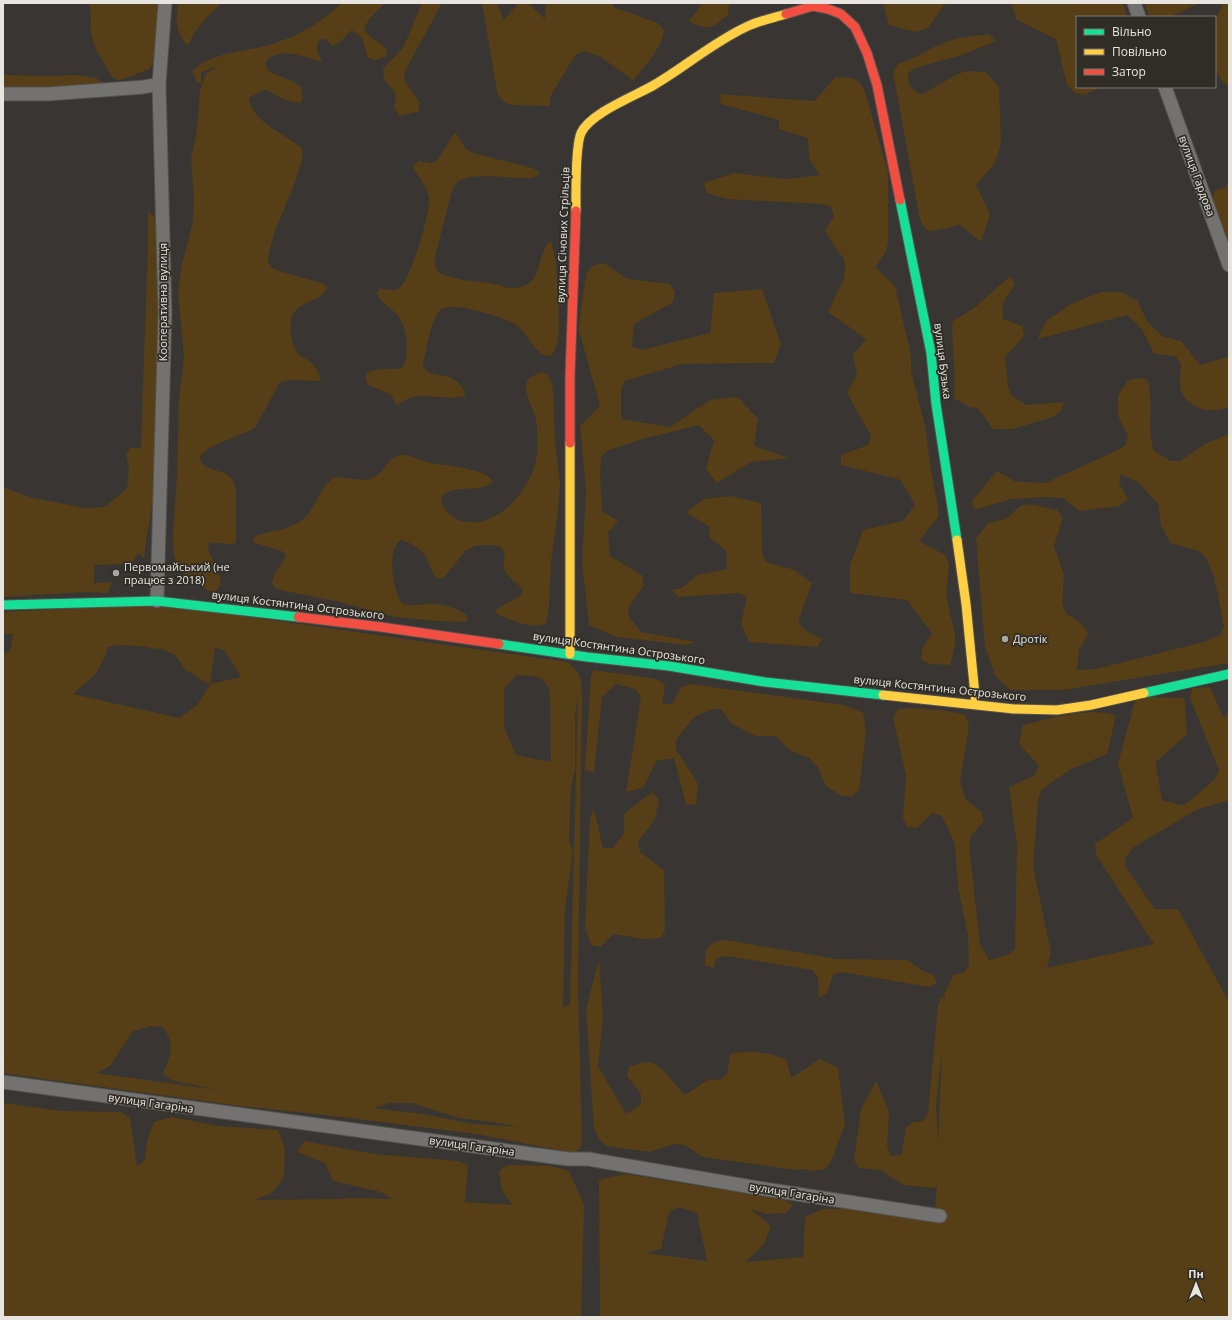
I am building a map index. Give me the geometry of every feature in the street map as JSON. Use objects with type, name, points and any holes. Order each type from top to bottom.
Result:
[{"type":"street","name":"Кооперативна вулиця","points":[[157,601],[165,313],[159,84],[165,3]]},
{"type":"street","points":[[1134,3],[1139,16]]},
{"type":"street","name":"вулиця Січових Стрільців","points":[[570,654],[570,375],[578,150],[581,133],[590,121],[596,117],[654,85],[722,39],[748,26],[813,6],[842,14],[855,27]]},
{"type":"street","name":"вулиця Бузька","points":[[855,27],[867,53],[877,85],[926,322],[931,353],[936,404],[952,502],[966,604],[976,705]]},
{"type":"street","points":[[3,94],[48,94],[144,87],[159,84]]},
{"type":"street","name":"вулиця Гардова","points":[[1165,88],[1229,265]]},
{"type":"street","name":"вулиця Костянтина Острозького","points":[[3,606],[157,601],[381,627],[570,654],[669,666],[765,682],[1014,710],[1058,710],[1091,705],[1229,674]]},
{"type":"street","name":"вулиця Гагаріна","points":[[3,1082],[560,1158],[588,1160],[940,1216]]},
{"type":"shaded area","points":[[88,3],[164,3],[155,59],[149,69],[121,80],[112,77],[93,42]]},
{"type":"shaded area","points":[[178,3],[222,3],[207,17],[195,32],[189,44],[186,44],[182,39],[177,25]]},
{"type":"shaded area","points":[[342,3],[385,3],[369,19],[364,29],[387,50],[386,56],[375,60],[368,58],[362,38],[352,30],[332,46],[327,40],[321,39],[317,44],[317,47],[322,62],[300,55],[284,53],[270,58],[265,63],[269,72],[290,80],[300,86],[302,97],[300,103],[285,100],[265,90],[249,99],[251,107],[262,120],[302,149],[302,161],[294,185],[274,233],[268,262],[271,267],[276,270],[321,283],[328,287],[320,296],[297,309],[293,314],[291,321],[294,347],[299,355],[315,366],[320,381],[289,380],[280,382],[255,428],[221,442],[204,452],[200,457],[201,462],[205,466],[230,477],[236,489],[236,540],[235,543],[232,544],[208,544],[221,581],[215,592],[209,591],[194,582],[180,569],[174,556],[173,535],[177,475],[179,399],[184,358],[178,291],[182,264],[193,221],[194,198],[191,159],[197,130],[200,91],[207,73],[218,66],[201,72],[201,82],[197,83],[193,71],[208,60],[218,56],[270,45],[294,36],[331,13]]},
{"type":"shaded area","points":[[422,3],[442,3],[406,69],[404,80],[420,103],[418,112],[399,116],[394,108],[396,94],[384,79],[383,69],[403,48]]},
{"type":"shaded area","points":[[482,3],[497,3],[504,20],[518,3],[528,3],[545,19],[546,3],[612,3],[613,7],[658,23],[664,31],[660,45],[634,80],[601,57],[584,51],[575,55],[550,97],[550,106],[510,105],[501,100],[497,91]]},
{"type":"shaded area","points":[[702,3],[729,3],[728,15],[717,24],[709,27],[701,26],[688,21],[695,14]]},
{"type":"shaded area","points":[[883,3],[957,3],[944,5],[928,28],[915,32],[889,25]]},
{"type":"shaded area","points":[[1011,3],[1123,3],[1127,16],[1076,16],[1076,88],[1099,88],[1084,95],[1075,93],[1067,85],[1056,39],[1017,20]]},
{"type":"shaded area","points":[[1144,3],[1199,3],[1172,16],[1150,16]]},
{"type":"shaded area","points":[[1223,3],[1229,3],[1229,87],[1223,82],[1216,72],[1216,20]]},
{"type":"shaded area","points":[[989,34],[996,41],[962,55],[915,68],[908,73],[908,81],[912,89],[922,94],[966,71],[986,72],[999,87],[1001,144],[995,163],[976,185],[990,214],[981,242],[960,225],[928,231],[922,224],[919,215],[893,72],[898,64],[940,44],[951,40]]},
{"type":"shaded area","points":[[3,75],[77,75],[96,78],[105,84],[45,89],[3,89]]},
{"type":"shaded area","points":[[836,77],[853,78],[861,84],[865,92],[888,172],[888,242],[886,252],[875,267],[895,286],[911,355],[911,371],[925,426],[938,507],[938,517],[919,541],[945,555],[949,564],[946,595],[955,635],[955,646],[950,665],[929,664],[921,659],[922,649],[932,633],[907,600],[850,593],[850,565],[863,530],[903,521],[915,505],[901,480],[841,465],[841,455],[868,445],[871,436],[847,393],[857,374],[853,355],[866,339],[828,312],[844,279],[845,269],[844,259],[825,230],[834,216],[831,207],[822,204],[727,199],[707,193],[704,183],[734,173],[787,179],[820,175],[809,159],[808,138],[779,129],[779,120],[721,104],[719,94],[814,101]]},
{"type":"shaded area","points":[[456,133],[465,148],[473,153],[529,167],[535,169],[539,173],[535,177],[531,178],[483,176],[465,178],[459,181],[451,194],[436,253],[436,267],[442,274],[454,278],[517,288],[532,281],[546,245],[550,241],[554,252],[556,270],[559,313],[558,341],[552,354],[548,356],[544,355],[536,348],[518,326],[512,323],[479,311],[446,307],[440,310],[434,320],[423,365],[430,373],[449,377],[456,381],[463,388],[465,396],[451,398],[426,396],[414,397],[397,405],[390,394],[373,387],[366,381],[368,372],[401,368],[406,357],[407,350],[406,335],[402,322],[397,314],[380,299],[377,292],[380,289],[396,290],[403,284],[414,261],[419,246],[427,217],[429,198],[425,186],[413,166],[419,161],[430,163],[435,162]]},
{"type":"shaded area","points":[[1229,182],[1229,243],[1216,218],[1212,198],[1215,190],[1225,188]]},
{"type":"shaded area","points":[[148,211],[155,218],[158,225],[157,483],[144,559],[139,553],[131,564],[94,565],[94,583],[112,582],[108,593],[84,592],[3,597],[3,487],[32,498],[85,508],[105,507],[127,488],[129,468],[126,454],[130,448],[141,448]]},
{"type":"shaded area","points":[[604,263],[628,279],[670,284],[675,292],[673,302],[634,324],[632,347],[642,350],[710,333],[714,293],[762,289],[781,344],[774,363],[682,364],[624,381],[621,391],[621,419],[670,427],[710,400],[738,397],[758,419],[754,446],[789,458],[751,462],[717,483],[706,469],[714,440],[699,425],[642,439],[607,451],[601,458],[600,475],[602,511],[618,521],[608,532],[610,556],[642,575],[644,585],[628,608],[629,617],[641,632],[696,642],[687,645],[617,637],[589,625],[582,563],[586,488],[580,426],[600,406],[579,330],[582,299],[588,271],[597,264]]},
{"type":"shaded area","points":[[1010,276],[1015,285],[1004,300],[1003,319],[1022,326],[1024,336],[1005,357],[1008,386],[1011,395],[1026,405],[1064,402],[1061,411],[1053,417],[1013,429],[993,429],[977,407],[971,408],[954,398],[955,379],[952,322],[974,308]]},
{"type":"shaded area","points":[[1101,292],[1121,292],[1138,301],[1146,320],[1162,336],[1181,341],[1200,365],[1229,356],[1229,407],[1207,410],[1192,405],[1182,393],[1180,378],[1181,364],[1175,356],[1154,354],[1142,329],[1127,315],[1038,339],[1046,321],[1071,304]]},
{"type":"shaded area","points":[[542,372],[548,375],[552,384],[555,443],[560,483],[551,562],[549,606],[546,623],[535,626],[528,625],[496,613],[495,611],[497,609],[520,596],[523,591],[505,571],[504,552],[496,545],[481,545],[469,548],[445,576],[439,579],[432,572],[426,557],[418,548],[400,540],[396,545],[393,553],[392,571],[396,590],[402,603],[410,605],[434,604],[451,607],[466,615],[468,620],[465,622],[395,617],[340,602],[275,588],[272,584],[274,576],[286,556],[282,551],[255,543],[253,541],[255,536],[284,529],[299,522],[311,510],[324,487],[333,478],[362,480],[370,479],[379,474],[396,456],[408,455],[427,462],[473,470],[489,477],[493,482],[487,486],[449,491],[444,495],[441,501],[444,508],[454,518],[467,522],[482,521],[489,519],[507,508],[523,490],[535,465],[538,445],[536,419],[527,395],[526,386],[529,378]]},
{"type":"shaded area","points":[[1138,378],[1147,379],[1149,388],[1151,433],[1154,451],[1171,461],[1180,461],[1205,444],[1229,434],[1229,663],[1063,690],[1011,690],[996,677],[985,647],[976,539],[988,523],[1006,519],[1020,506],[1030,504],[1057,510],[1063,518],[1054,546],[1064,574],[1062,604],[1066,613],[1083,625],[1088,634],[1079,650],[1077,670],[1096,669],[1203,642],[1220,635],[1224,626],[1214,576],[1206,558],[1199,551],[1170,543],[1161,525],[1158,504],[1138,482],[1121,474],[1119,483],[1128,499],[1120,506],[1080,511],[1063,498],[1043,497],[1012,499],[974,510],[972,501],[997,471],[1014,481],[1045,483],[1126,445],[1128,435],[1118,416],[1118,396],[1128,380]]},
{"type":"shaded area","points":[[731,496],[761,503],[762,553],[766,562],[795,570],[812,583],[798,622],[805,630],[822,639],[817,647],[749,642],[741,624],[747,597],[739,593],[678,597],[672,590],[682,588],[697,575],[727,569],[726,551],[709,537],[710,527],[686,512],[704,499]]},
{"type":"shaded area","points":[[160,604],[567,662],[576,669],[580,676],[582,695],[578,984],[582,1141],[580,1149],[574,1153],[476,1134],[233,1105],[3,1073],[3,1062],[7,1062],[3,1060],[3,653],[10,651],[13,634],[3,634],[3,612]],"holes":[[[118,645],[139,646],[164,650],[174,654],[186,670],[210,685],[198,704],[179,718],[73,694],[95,675],[105,657],[108,647]],[[215,647],[225,651],[241,677],[210,684]],[[517,675],[534,676],[541,679],[550,692],[551,762],[516,755],[504,727],[504,688]],[[578,697],[570,1005],[563,1008],[565,908],[573,851],[569,842],[571,788],[575,769],[575,714]],[[152,1026],[163,1027],[171,1045],[170,1056],[163,1074],[171,1080],[218,1090],[96,1073],[110,1066],[133,1031]],[[390,1103],[412,1103],[459,1118],[520,1127],[473,1124],[423,1114],[373,1108]]]},
{"type":"shaded area","points":[[594,670],[657,679],[665,685],[662,704],[672,704],[681,687],[690,684],[844,705],[863,713],[866,732],[859,790],[851,797],[841,796],[825,785],[818,767],[809,758],[790,750],[776,736],[756,736],[732,724],[721,709],[712,709],[694,717],[676,740],[676,749],[698,784],[696,805],[686,804],[674,758],[656,761],[643,788],[626,792],[641,697],[635,689],[616,684],[602,697],[594,772],[585,770],[591,676]]},
{"type":"shaded area","points":[[1210,687],[1224,719],[1229,709],[1229,800],[1196,810],[1134,847],[1125,859],[1125,864],[1155,909],[1178,909],[1229,1002],[1229,1317],[600,1317],[599,1180],[625,1174],[785,1200],[793,1205],[786,1213],[767,1214],[750,1209],[771,1226],[764,1244],[746,1262],[803,1257],[805,1217],[823,1209],[872,1209],[930,1215],[934,1223],[937,1186],[933,1188],[904,1185],[880,1170],[859,1168],[854,1160],[861,1109],[876,1081],[889,1111],[887,1146],[891,1156],[901,1155],[906,1128],[913,1122],[923,1121],[928,1113],[938,1005],[942,996],[944,1000],[945,992],[954,974],[963,973],[969,965],[968,935],[958,887],[955,844],[942,816],[932,813],[917,828],[907,827],[903,818],[906,776],[893,717],[898,709],[941,710],[958,713],[965,715],[969,726],[960,782],[966,800],[982,812],[984,821],[971,836],[969,846],[980,944],[989,960],[1008,955],[1015,949],[1017,845],[1009,787],[1035,775],[1039,766],[1019,744],[1023,725],[1083,712],[1106,713],[1116,716],[1107,754],[1071,769],[1041,790],[1038,800],[1033,867],[1051,952],[1047,968],[1154,944],[1096,855],[1095,844],[1133,818],[1118,764],[1136,697],[1184,698],[1187,734],[1156,762],[1162,800],[1181,805],[1186,804],[1215,779],[1219,770],[1190,698],[1192,688]],"holes":[[[942,1053],[938,1141],[936,1106]],[[679,1207],[697,1213],[707,1261],[645,1253],[661,1249],[669,1212]]]},
{"type":"shaded area","points":[[652,792],[659,800],[655,819],[638,842],[640,852],[664,870],[665,930],[661,938],[643,939],[614,934],[600,947],[591,945],[585,927],[590,817],[594,809],[603,848],[613,848],[624,833],[624,814]]},
{"type":"shaded area","points":[[727,940],[836,959],[907,960],[923,971],[934,975],[937,983],[929,987],[842,972],[833,975],[827,993],[819,998],[818,978],[813,970],[726,956],[716,958],[714,968],[705,965],[707,949],[709,946],[716,942]]},
{"type":"shaded area","points":[[599,960],[603,1018],[598,1066],[626,1114],[641,1104],[641,1094],[627,1076],[629,1067],[641,1063],[648,1062],[658,1066],[685,1095],[709,1079],[720,1080],[727,1074],[730,1054],[759,1052],[780,1057],[787,1060],[791,1078],[820,1059],[838,1068],[845,1125],[831,1161],[826,1169],[812,1171],[805,1169],[795,1170],[703,1157],[685,1145],[675,1144],[649,1152],[607,1146],[600,1140],[594,1129],[586,1009]]},
{"type":"shaded area","points":[[3,1103],[62,1111],[122,1112],[130,1118],[137,1166],[145,1160],[147,1140],[154,1122],[172,1117],[218,1126],[278,1130],[285,1149],[284,1177],[272,1193],[254,1200],[349,1198],[393,1199],[381,1192],[333,1181],[325,1163],[297,1152],[304,1141],[374,1154],[459,1161],[468,1166],[465,1202],[512,1205],[502,1190],[499,1171],[508,1165],[551,1166],[569,1171],[584,1205],[581,1317],[3,1317]]},
{"type":"traffic: fast","points":[[900,200],[931,353],[936,404],[957,540]]},
{"type":"traffic: fast","points":[[3,605],[157,601],[298,617]]},
{"type":"traffic: fast","points":[[499,644],[587,657],[669,666],[765,682],[883,695]]},
{"type":"traffic: fast","points":[[1144,693],[1229,674]]},
{"type":"traffic: slow","points":[[576,211],[576,171],[579,140],[581,133],[586,126],[603,112],[654,85],[734,33],[755,23],[786,14]]},
{"type":"traffic: slow","points":[[570,443],[570,654]]},
{"type":"traffic: slow","points":[[957,540],[966,604],[976,705]]},
{"type":"traffic: slow","points":[[883,695],[1014,709],[1057,710],[1091,705],[1144,693]]},
{"type":"traffic: jam","points":[[786,14],[813,6],[828,9],[841,14],[855,27],[867,53],[877,85],[900,200]]},
{"type":"traffic: jam","points":[[570,443],[570,375],[576,211]]},
{"type":"traffic: jam","points":[[298,617],[499,644]]},
{"type":"place","name":"Первомайський (не працює з 2018)","points":[[116,573]]},
{"type":"place","name":"Дротік","points":[[1005,639]]}]
